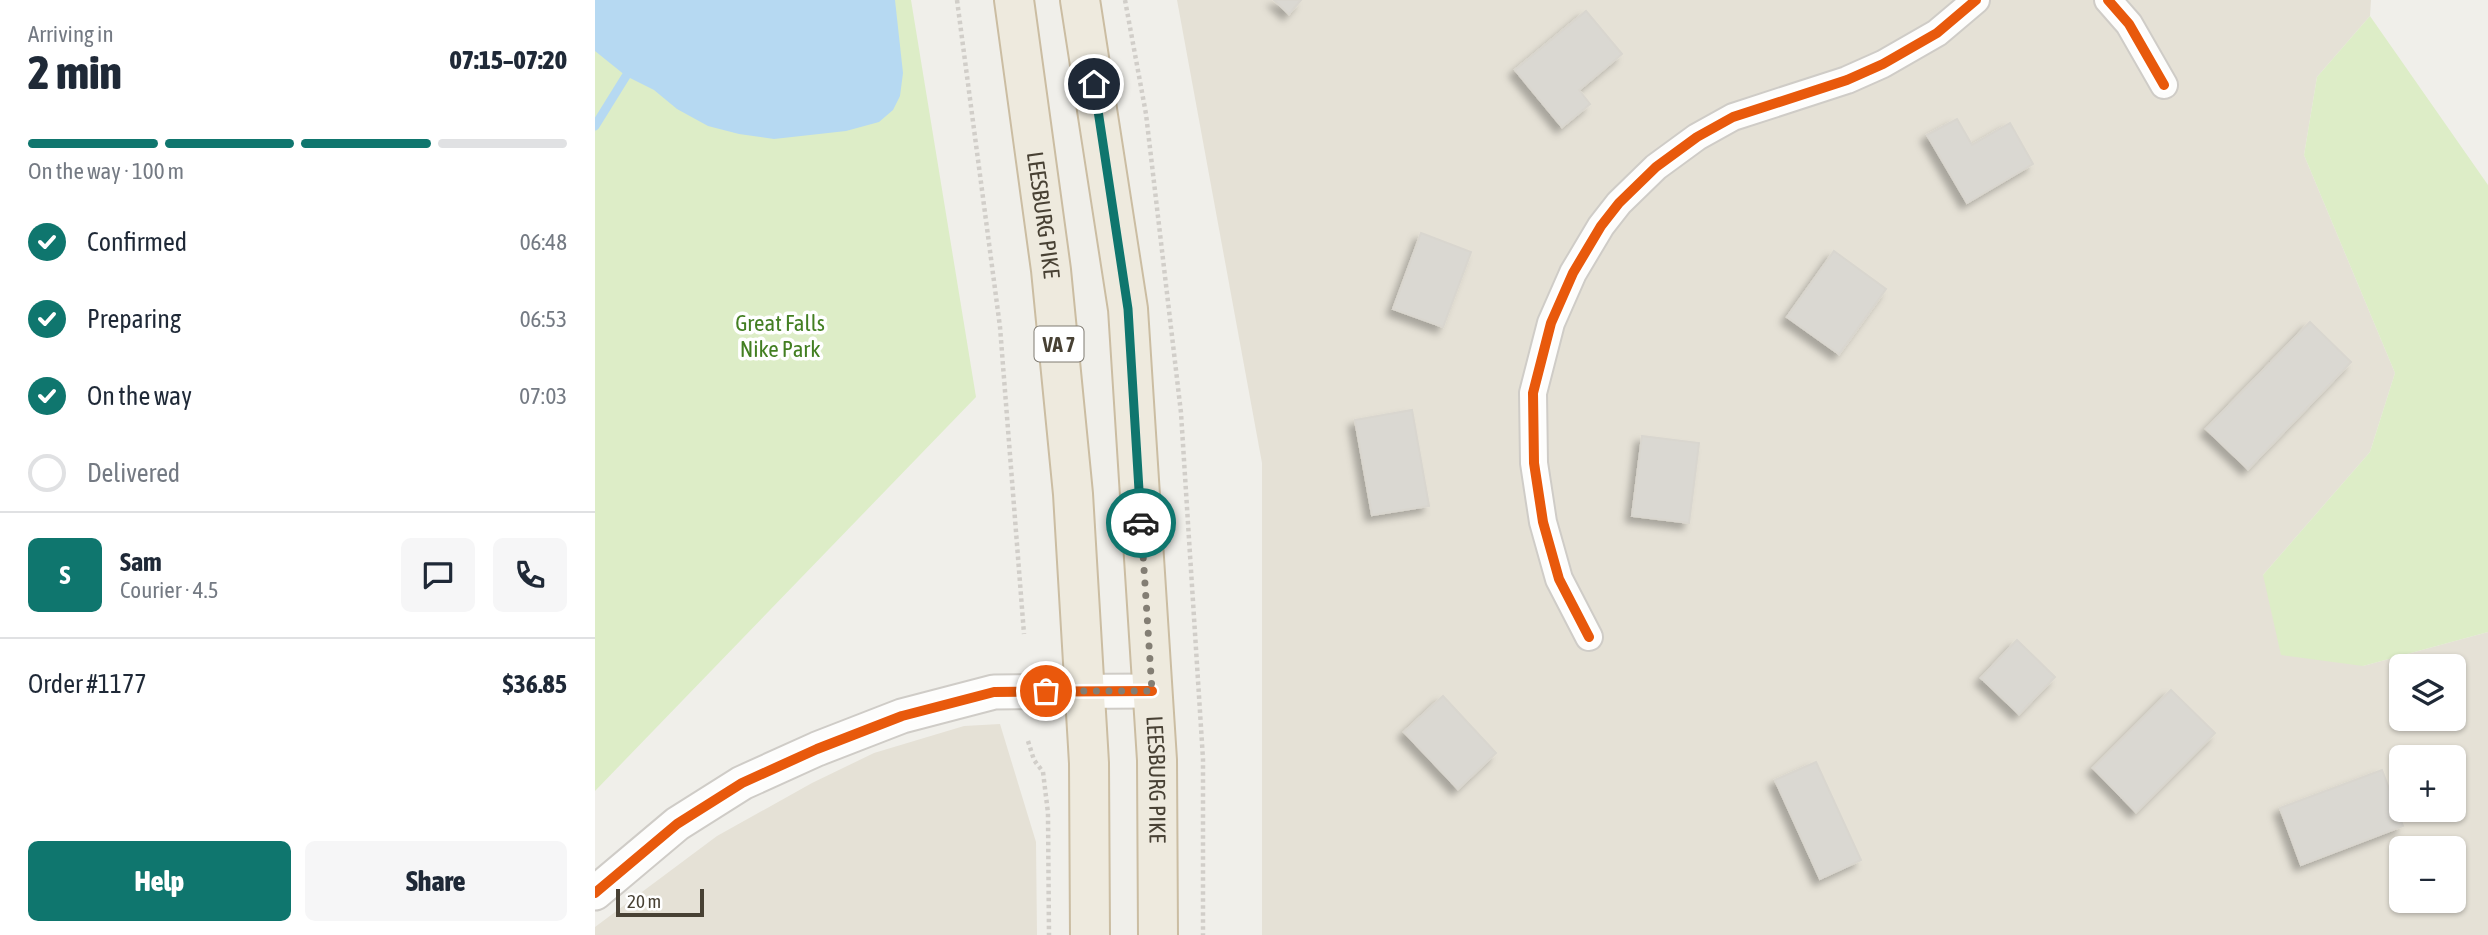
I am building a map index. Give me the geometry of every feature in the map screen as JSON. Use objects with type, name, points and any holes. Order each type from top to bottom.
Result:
[{"type":"highway","name":"LEESBURG PIKE","points":[[1014,0],[1052,270],[1073,494],[1089,762],[1090,935]]},
{"type":"highway","name":"LEESBURG PIKE","points":[[1080,0],[1128,309],[1157,760],[1158,935]]},
{"type":"street","points":[[1589,637],[1559,579],[1543,522],[1534,463],[1533,393],[1551,323],[1573,273],[1601,226],[1619,203],[1656,167],[1697,137],[1733,117],[1847,80],[1883,64],[1937,33],[1976,0]]},
{"type":"street","points":[[2108,0],[2129,24],[2164,85]]},
{"type":"street","points":[[595,892],[677,824],[742,783],[817,749],[902,716],[994,692],[1152,691]]},
{"type":"path","points":[[957,0],[1000,327],[1024,634]]},
{"type":"path","points":[[1125,0],[1146,114],[1181,413],[1203,759],[1203,935]]},
{"type":"path","points":[[1028,741],[1034,760],[1043,772],[1048,813],[1049,935]]},
{"type":"shaded area","points":[[1177,0],[2371,0],[2370,16],[2317,77],[2304,155],[2395,373],[2370,452],[2263,575],[2363,666],[2389,659],[2389,731],[2466,731],[2466,654],[2407,654],[2488,632],[2488,935],[1262,935],[1262,463]]},
{"type":"shaded area","points":[[1000,724],[1036,842],[1037,935],[595,935],[595,927],[717,836],[812,783],[874,753],[964,726]]},
{"type":"green space","name":"Great Falls Nike Park","points":[[595,0],[911,0],[976,397],[595,791]]},
{"type":"green space","points":[[2370,16],[2488,185],[2488,632],[2407,654],[2389,654],[2389,659],[2363,666],[2281,655],[2263,575],[2370,452],[2395,373],[2304,155],[2317,77]]},
{"type":"water","points":[[595,0],[895,0],[903,73],[900,96],[893,110],[879,122],[846,131],[774,139],[708,126],[677,109],[654,90],[626,76],[595,51]]},
{"type":"building","points":[[1274,0],[1301,0],[1289,14]]},
{"type":"building","points":[[1586,11],[1622,54],[1579,90],[1590,104],[1562,127],[1515,70]]},
{"type":"building","points":[[1957,119],[1972,145],[2010,123],[2033,164],[1967,203],[1927,135]]},
{"type":"building","points":[[1421,233],[1471,252],[1443,327],[1393,309]]},
{"type":"building","points":[[1834,251],[1886,289],[1839,354],[1787,317]]},
{"type":"building","points":[[2310,322],[2351,362],[2248,469],[2206,429]]},
{"type":"building","points":[[1412,410],[1429,506],[1372,515],[1355,420]]},
{"type":"building","points":[[1642,436],[1699,443],[1689,523],[1632,516]]},
{"type":"building","points":[[2017,640],[2055,677],[2019,714],[1981,678]]},
{"type":"building","points":[[2171,690],[2215,733],[2136,812],[2093,768]]},
{"type":"building","points":[[1443,696],[1496,753],[1458,789],[1404,732]]},
{"type":"building","points":[[1816,762],[1861,860],[1820,879],[1775,780]]},
{"type":"building","points":[[2382,770],[2389,789],[2389,822],[2402,822],[2403,826],[2301,865],[2280,808]]},
{"type":"waterway","points":[[595,126],[626,76]]},
{"type":"cycle path","points":[[1589,637],[1559,579],[1543,522],[1534,463],[1533,393],[1551,323],[1573,273],[1601,226],[1619,203],[1656,167],[1697,137],[1733,117],[1847,80],[1883,64],[1937,33],[1976,0]]},
{"type":"cycle path","points":[[2108,0],[2129,24],[2164,85]]},
{"type":"cycle path","points":[[595,893],[677,824],[742,783],[817,749],[902,716],[994,692],[1152,691]]},
{"type":"way so far","points":[[1046,691],[1152,691],[1141,523]]},
{"type":"route","points":[[1094,84],[1128,309],[1141,523]]}]
